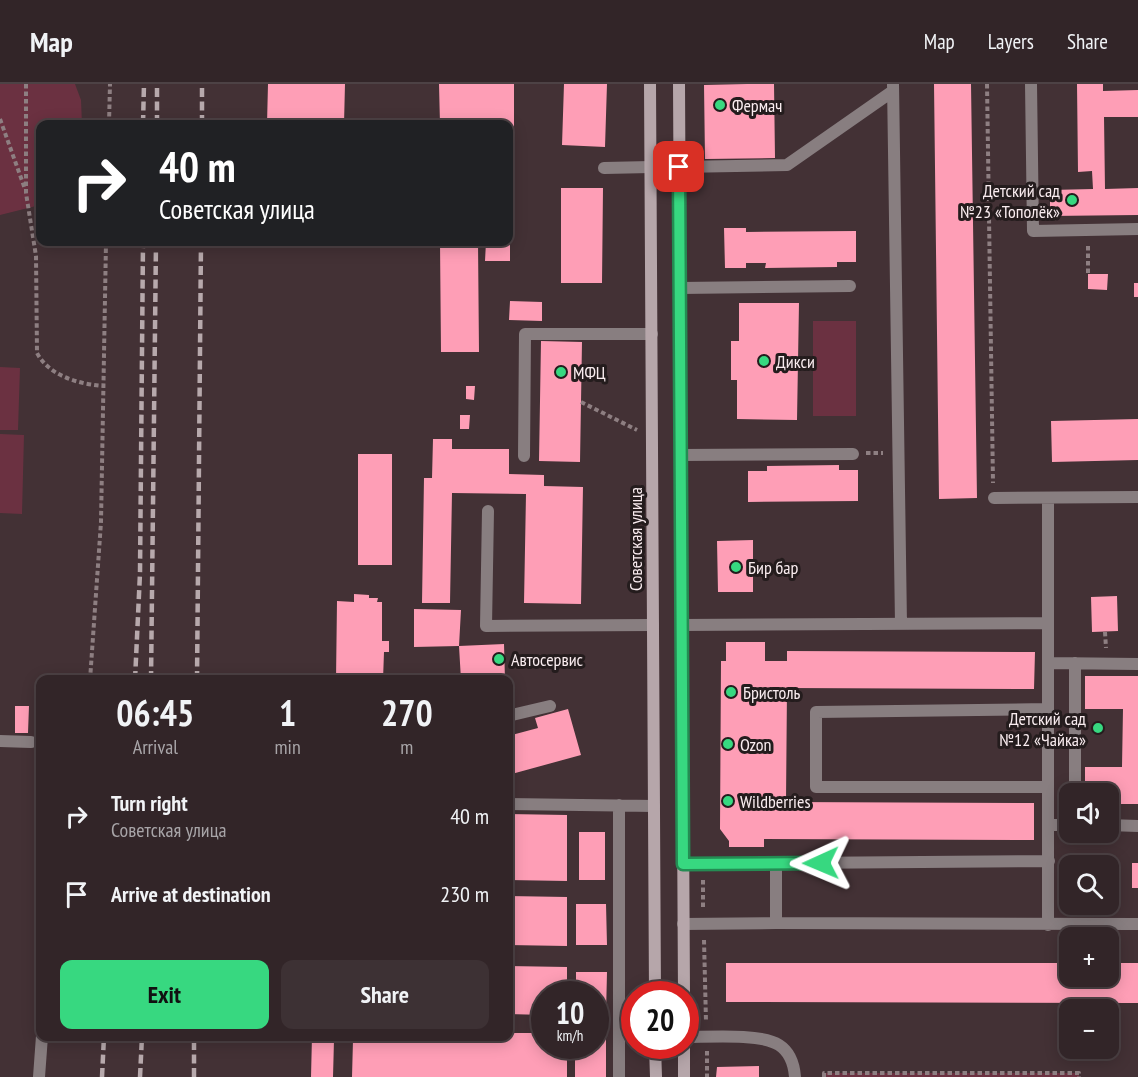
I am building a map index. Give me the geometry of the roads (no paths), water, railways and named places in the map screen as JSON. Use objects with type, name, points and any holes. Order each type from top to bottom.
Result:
[{"type":"main road","name":"Советская улица","points":[[650,84],[655,981]]},
{"type":"main road","points":[[679,84],[684,981]]},
{"type":"main road","points":[[655,1059],[656,1077]]},
{"type":"main road","points":[[684,1059],[684,1077]]},
{"type":"street","points":[[1031,84],[1032,231],[1138,230]]},
{"type":"street","points":[[679,167],[787,165],[893,88]]},
{"type":"street","points":[[893,88],[901,624]]},
{"type":"street","points":[[604,168],[651,167]]},
{"type":"street","points":[[680,288],[850,286]]},
{"type":"street","points":[[524,456],[525,334],[652,334]]},
{"type":"street","points":[[681,455],[853,454]]},
{"type":"street","points":[[994,498],[1138,496]]},
{"type":"street","points":[[1048,498],[1048,925]]},
{"type":"street","points":[[488,511],[486,626],[653,625]]},
{"type":"street","points":[[682,625],[1048,623]]},
{"type":"street","points":[[1048,663],[1138,664]]},
{"type":"street","points":[[1075,663],[1075,783]]},
{"type":"street","points":[[513,715],[550,706]]},
{"type":"street","points":[[1048,709],[816,712],[816,787],[1048,787]]},
{"type":"street","points":[[0,741],[35,743]]},
{"type":"street","points":[[513,804],[654,806]]},
{"type":"street","points":[[619,805],[619,1077]]},
{"type":"street","points":[[1048,825],[1059,825]]},
{"type":"street","points":[[1119,825],[1138,826]]},
{"type":"street","points":[[683,864],[1049,861]]},
{"type":"street","points":[[776,863],[776,922]]},
{"type":"street","points":[[683,924],[776,922],[1138,924]]},
{"type":"street","points":[[699,1037],[747,1037],[778,1044],[787,1052],[794,1065],[795,1077]]},
{"type":"street","points":[[39,1077],[42,1041]]},
{"type":"railway","points":[[143,120],[144,84]]},
{"type":"railway","points":[[157,84],[157,120]]},
{"type":"railway","points":[[202,84],[202,120]]},
{"type":"railway","points":[[135,675],[140,573],[143,246]]},
{"type":"railway","points":[[151,675],[156,246]]},
{"type":"railway","points":[[197,675],[201,246]]},
{"type":"railway","points":[[102,1077],[104,1041]]},
{"type":"railway","points":[[140,1077],[142,1041]]},
{"type":"railway","points":[[194,1041],[194,1077]]},
{"type":"place","name":"Фермач","points":[[720,105]]},
{"type":"place","name":"Детский сад №23 «Тополёк»","points":[[1072,200]]},
{"type":"place","name":"Дикси","points":[[764,361]]},
{"type":"place","name":"МФЦ","points":[[561,372]]},
{"type":"place","name":"Бир бар","points":[[736,567]]},
{"type":"place","name":"Автосервис","points":[[499,659]]},
{"type":"place","name":"Бристоль","points":[[731,692]]},
{"type":"place","name":"Детский сад №12 «Чайка»","points":[[1098,728]]},
{"type":"place","name":"Ozon","points":[[728,744]]},
{"type":"place","name":"Wildberries","points":[[728,801]]}]
